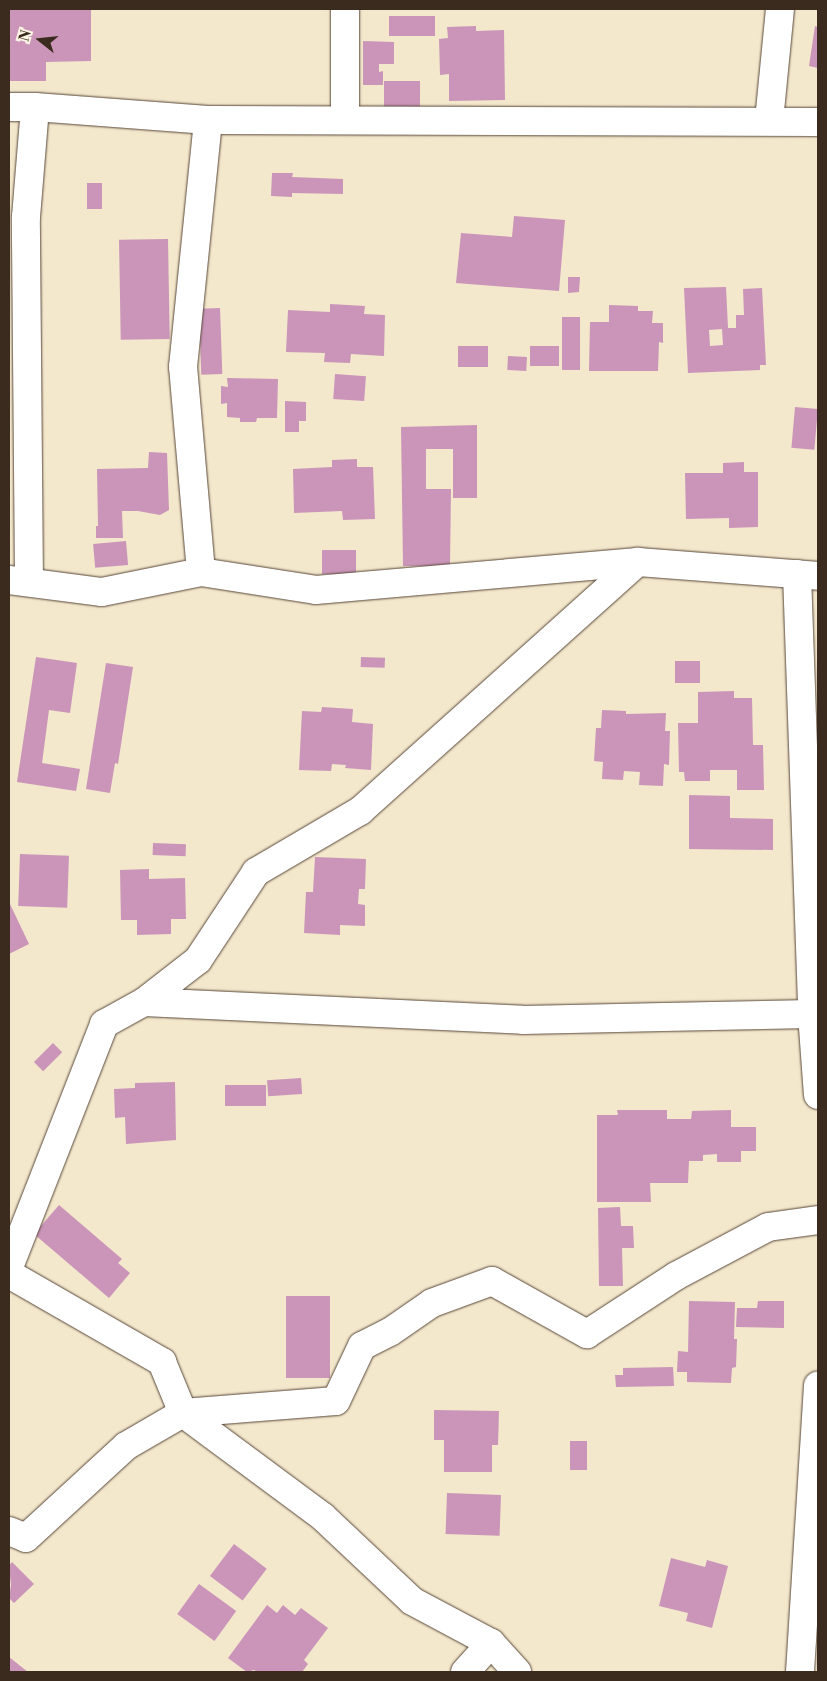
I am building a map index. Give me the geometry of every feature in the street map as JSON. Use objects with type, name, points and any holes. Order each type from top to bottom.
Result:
[{"type":"street","points":[[345,9],[345,120]]},
{"type":"street","points":[[768,121],[780,9]]},
{"type":"street","points":[[818,122],[208,120],[22,107],[26,217],[19,581],[102,592],[201,572],[316,590],[638,562],[808,575],[812,1014],[818,1095]]},
{"type":"street","points":[[201,572],[183,367],[208,120]]},
{"type":"street","points":[[9,1267],[104,1024],[144,1002],[198,960],[256,872],[360,811],[638,562]]},
{"type":"street","points":[[144,1002],[522,1020],[812,1014]]},
{"type":"street","points":[[9,1531],[26,1538],[126,1446],[183,1413],[336,1401],[362,1346],[390,1332],[432,1303],[492,1281],[587,1334],[676,1276],[768,1227],[818,1220]]},
{"type":"street","points":[[9,1274],[162,1362],[183,1413],[323,1517],[412,1601],[491,1643],[517,1672]]},
{"type":"street","points":[[800,1672],[818,1386]]},
{"type":"street","points":[[465,1672],[491,1643]]},
{"type":"building","points":[[9,9],[91,9],[91,61],[46,62],[46,81],[9,81]]},
{"type":"building","points":[[389,16],[435,16],[435,36],[389,36]]},
{"type":"building","points":[[476,26],[476,31],[504,30],[505,100],[449,101],[449,74],[440,75],[439,39],[448,38],[447,27]]},
{"type":"building","points":[[815,26],[818,27],[818,68],[809,66]]},
{"type":"building","points":[[363,41],[394,42],[394,64],[379,64],[379,72],[383,71],[383,85],[363,85]]},
{"type":"building","points":[[384,81],[420,81],[420,108],[384,108]]},
{"type":"building","points":[[272,173],[293,173],[292,177],[343,179],[343,194],[292,193],[292,197],[271,196]]},
{"type":"building","points":[[87,183],[102,183],[102,209],[87,209]]},
{"type":"building","points":[[514,216],[565,220],[559,291],[456,283],[461,233],[512,237]]},
{"type":"building","points":[[168,239],[170,339],[121,340],[119,240]]},
{"type":"building","points":[[568,277],[580,277],[579,292],[568,293]]},
{"type":"building","points":[[726,287],[728,328],[736,328],[736,315],[744,315],[743,289],[762,288],[766,365],[760,365],[760,370],[688,373],[684,288]],"holes":[[[722,329],[723,345],[710,346],[709,330]]]},
{"type":"building","points":[[330,304],[365,306],[364,314],[385,315],[384,356],[351,354],[350,363],[324,362],[325,353],[286,352],[288,310],[330,312]]},
{"type":"building","points":[[609,305],[638,306],[638,311],[653,311],[652,323],[663,323],[663,343],[659,342],[658,371],[589,371],[590,322],[609,322]]},
{"type":"building","points":[[220,308],[222,374],[201,375],[199,309]]},
{"type":"building","points":[[562,317],[580,317],[580,370],[562,370]]},
{"type":"building","points":[[458,346],[488,346],[488,367],[458,367]]},
{"type":"building","points":[[530,346],[559,346],[559,366],[530,366]]},
{"type":"building","points":[[508,356],[527,357],[526,371],[507,370]]},
{"type":"building","points":[[335,374],[366,376],[364,401],[333,399]]},
{"type":"building","points":[[227,378],[278,379],[277,418],[257,418],[256,422],[240,422],[240,418],[227,417],[227,403],[221,404],[221,386],[228,387]]},
{"type":"building","points":[[285,401],[306,402],[306,421],[299,421],[299,432],[285,432]]},
{"type":"building","points":[[795,407],[818,409],[814,450],[791,448]]},
{"type":"building","points":[[477,425],[477,498],[453,498],[453,449],[426,449],[426,489],[451,489],[450,566],[403,566],[401,427]]},
{"type":"building","points":[[149,452],[167,453],[169,510],[160,515],[138,511],[122,511],[123,538],[96,538],[96,526],[98,526],[97,469],[148,468]]},
{"type":"building","points":[[357,459],[357,467],[373,467],[375,519],[343,520],[342,511],[294,513],[293,469],[332,467],[332,460]]},
{"type":"building","points":[[744,462],[744,472],[758,472],[758,527],[729,528],[729,518],[686,519],[685,473],[723,473],[723,463]]},
{"type":"building","points":[[126,541],[128,565],[95,568],[93,544]]},
{"type":"building","points":[[322,550],[356,550],[356,574],[322,574]]},
{"type":"building","points":[[36,657],[77,663],[70,713],[49,710],[42,763],[80,769],[76,791],[17,782]]},
{"type":"building","points":[[361,657],[385,658],[385,668],[361,667]]},
{"type":"building","points":[[675,661],[700,661],[700,683],[675,683]]},
{"type":"building","points":[[106,663],[133,667],[118,764],[115,763],[110,793],[86,789]]},
{"type":"building","points":[[734,691],[734,698],[752,698],[753,745],[763,745],[764,790],[737,790],[737,770],[710,770],[710,781],[685,781],[684,772],[679,772],[678,723],[698,723],[698,692]]},
{"type":"building","points":[[322,707],[353,709],[352,722],[373,724],[371,770],[345,768],[346,765],[332,764],[331,771],[299,770],[302,711],[321,712]]},
{"type":"building","points":[[602,710],[626,711],[626,714],[666,713],[665,731],[670,731],[669,765],[664,764],[663,786],[639,785],[640,772],[624,771],[623,780],[602,779],[603,762],[594,761],[596,728],[601,728]]},
{"type":"building","points":[[689,795],[730,796],[730,818],[773,819],[773,850],[689,849]]},
{"type":"building","points":[[153,843],[186,844],[186,856],[153,855]]},
{"type":"building","points":[[20,854],[69,856],[67,908],[18,906]]},
{"type":"building","points":[[315,857],[366,859],[365,889],[359,889],[358,904],[365,905],[365,926],[340,925],[340,935],[304,933],[306,892],[313,892]]},
{"type":"building","points":[[149,869],[149,879],[185,878],[186,919],[171,919],[171,934],[137,935],[137,920],[121,920],[120,870]]},
{"type":"building","points":[[9,902],[29,944],[9,954]]},
{"type":"building","points":[[53,1043],[62,1052],[43,1071],[34,1062]]},
{"type":"building","points":[[301,1078],[302,1094],[268,1096],[267,1080]]},
{"type":"building","points":[[175,1082],[176,1140],[126,1144],[125,1117],[115,1118],[114,1089],[135,1088],[135,1083]]},
{"type":"building","points":[[225,1085],[266,1085],[266,1106],[225,1106]]},
{"type":"building","points":[[617,1110],[667,1110],[667,1119],[691,1119],[692,1111],[731,1110],[731,1127],[756,1127],[756,1151],[741,1151],[741,1162],[717,1162],[717,1154],[703,1155],[703,1161],[689,1161],[688,1183],[650,1183],[651,1202],[597,1202],[597,1115],[618,1115]]},
{"type":"building","points":[[59,1205],[122,1259],[118,1263],[130,1273],[109,1298],[34,1234]]},
{"type":"building","points":[[620,1207],[621,1226],[633,1226],[634,1248],[622,1248],[623,1286],[599,1286],[598,1208]]},
{"type":"building","points":[[286,1296],[330,1296],[330,1378],[286,1378]]},
{"type":"building","points":[[689,1301],[735,1302],[734,1339],[737,1339],[736,1367],[732,1368],[731,1383],[687,1382],[687,1372],[677,1372],[678,1351],[688,1352]]},
{"type":"building","points":[[758,1301],[784,1301],[784,1328],[736,1327],[737,1308],[757,1308]]},
{"type":"building","points":[[673,1367],[674,1386],[616,1387],[615,1375],[623,1375],[623,1368]]},
{"type":"building","points":[[434,1410],[499,1411],[498,1445],[492,1445],[492,1472],[444,1472],[444,1440],[434,1440]]},
{"type":"building","points":[[570,1441],[587,1441],[587,1470],[570,1470]]},
{"type":"building","points":[[447,1493],[501,1495],[500,1536],[446,1534]]},
{"type":"building","points":[[234,1544],[267,1569],[243,1601],[210,1576]]},
{"type":"building","points":[[671,1558],[705,1567],[707,1560],[728,1566],[712,1628],[686,1621],[688,1613],[659,1606]]},
{"type":"building","points":[[12,1562],[34,1584],[14,1603],[9,1598],[11,1585],[9,1566]]},
{"type":"building","points":[[199,1584],[236,1611],[214,1641],[177,1614]]},
{"type":"building","points":[[267,1605],[277,1613],[283,1605],[295,1615],[301,1608],[328,1628],[304,1660],[308,1664],[302,1672],[258,1672],[254,1670],[247,1672],[228,1658]]},
{"type":"building","points":[[9,1657],[28,1672],[9,1672]]}]
